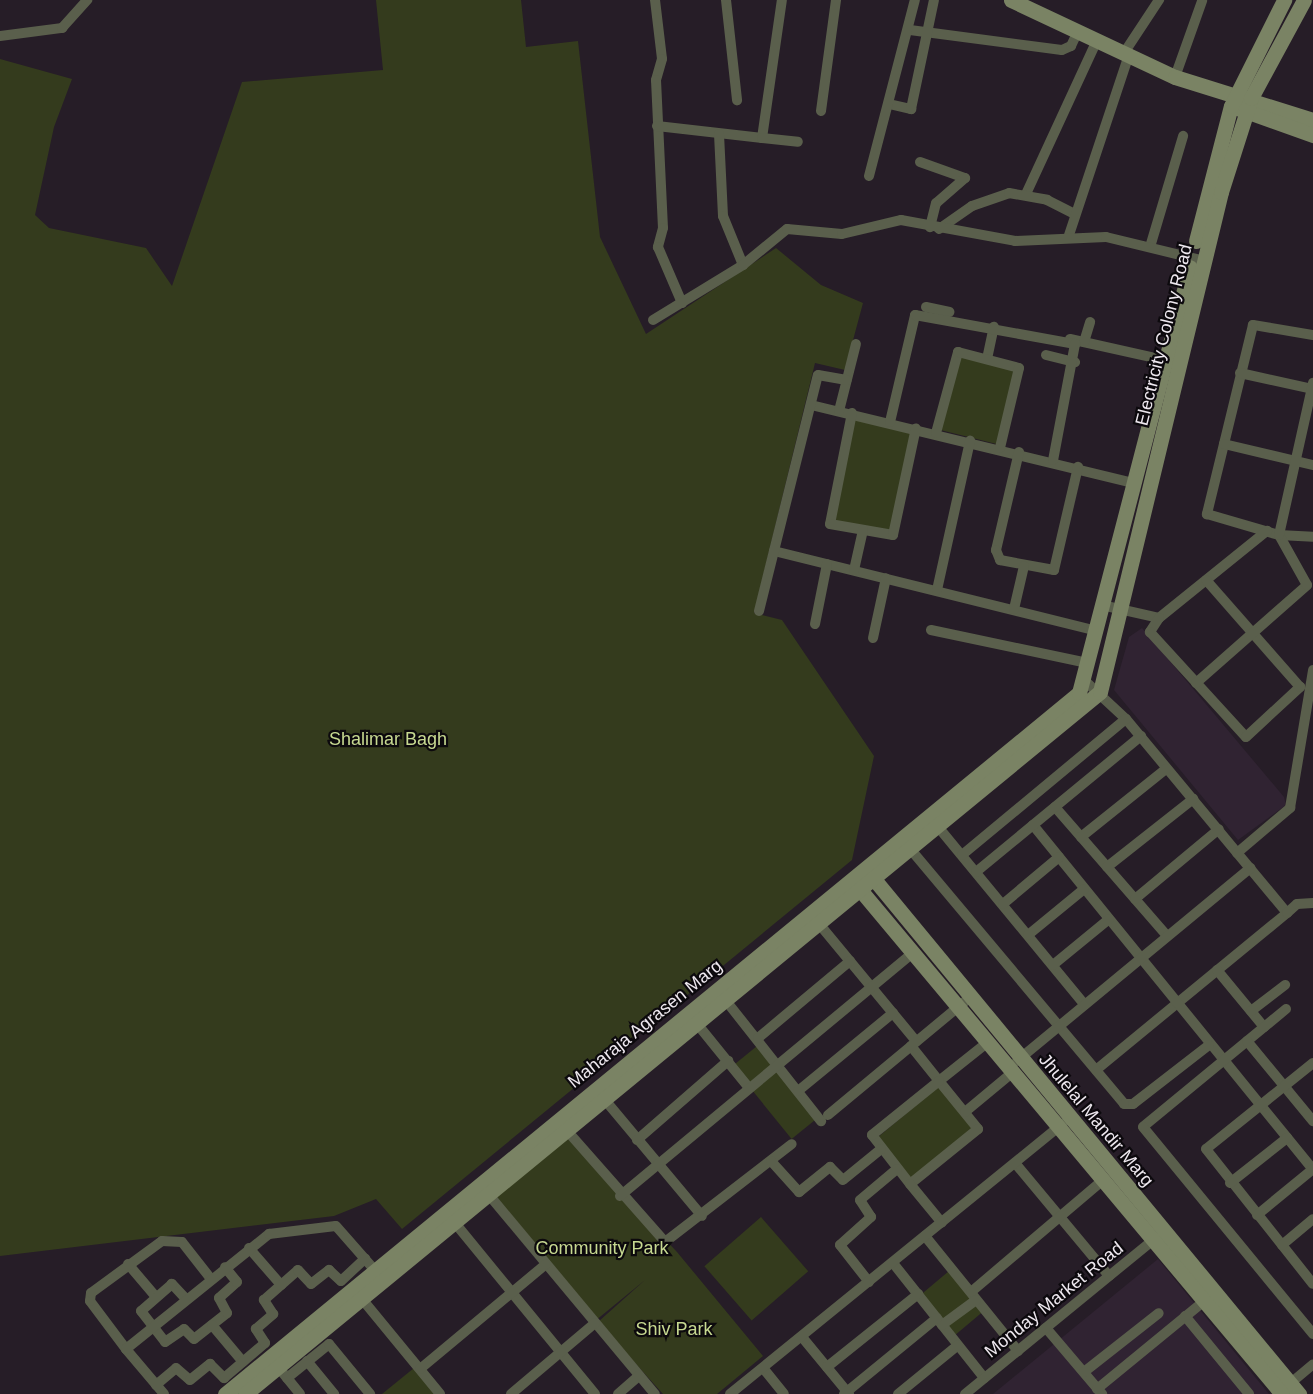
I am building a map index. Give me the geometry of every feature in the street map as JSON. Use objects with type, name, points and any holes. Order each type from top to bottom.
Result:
[{"type":"street","points":[[0,36],[62,28],[87,0]]},
{"type":"street","points":[[655,0],[662,58],[656,80],[663,228],[659,253],[682,303]]},
{"type":"street","points":[[726,0],[737,100]]},
{"type":"street","points":[[762,138],[782,0]]},
{"type":"street","points":[[821,111],[837,0]]},
{"type":"street","points":[[869,176],[910,30],[915,0]]},
{"type":"street","points":[[889,104],[911,109],[930,32],[934,0]]},
{"type":"street","points":[[1011,0],[1175,77],[1218,92],[1313,135]]},
{"type":"street","points":[[1069,235],[1126,54],[1159,0]]},
{"type":"street","name":"Electricity Colony Road","points":[[1084,680],[1097,631],[1113,608],[1197,259],[1241,102],[1284,0]]},
{"type":"street","name":"Electricity Colony Road","points":[[1241,102],[1304,0]]},
{"type":"street","points":[[1175,77],[1202,1]]},
{"type":"street","points":[[910,30],[1062,50],[1071,46],[1078,30]]},
{"type":"street","points":[[1026,194],[1097,40]]},
{"type":"street","points":[[1241,102],[1313,120]]},
{"type":"street","points":[[657,126],[798,142]]},
{"type":"street","points":[[719,134],[723,216],[743,265]]},
{"type":"street","points":[[1150,247],[1183,136]]},
{"type":"street","points":[[920,162],[965,178],[938,201],[934,228]]},
{"type":"street","points":[[934,228],[990,197],[1026,194],[1076,214]]},
{"type":"street","points":[[653,320],[743,265],[787,229],[842,234],[889,220],[1015,241],[1069,235],[1150,247],[1197,259]]},
{"type":"street","name":"Electricity Colony Road","points":[[1100,692],[1134,483],[1164,360],[1197,259]]},
{"type":"street","points":[[926,307],[1164,360]]},
{"type":"street","points":[[890,422],[915,315],[994,327],[1076,345],[1075,362],[1053,460]]},
{"type":"street","points":[[1084,342],[1090,322]]},
{"type":"street","points":[[1313,335],[1254,324],[1240,373],[1207,514],[1279,535],[1313,537]]},
{"type":"street","points":[[987,359],[994,327]]},
{"type":"street","points":[[839,411],[856,345]]},
{"type":"street","points":[[936,433],[956,353],[987,359],[1019,368],[1000,448]]},
{"type":"street","points":[[1046,355],[1075,362]]},
{"type":"street","points":[[1196,683],[1308,585],[1279,535],[1312,387],[1240,373]]},
{"type":"street","points":[[759,611],[818,375],[847,380]]},
{"type":"street","points":[[811,405],[1053,460],[1134,483]]},
{"type":"street","points":[[852,413],[828,521],[862,530],[893,535],[916,429]]},
{"type":"street","points":[[937,590],[970,441]]},
{"type":"street","points":[[1224,444],[1313,465]]},
{"type":"street","points":[[1018,452],[996,554],[1024,566],[1054,570],[1078,467]]},
{"type":"street","points":[[854,570],[862,530]]},
{"type":"street","points":[[1206,580],[1299,691],[1245,737],[1150,632],[1159,618],[1206,580],[1267,531]]},
{"type":"street","points":[[774,551],[1097,631]]},
{"type":"street","points":[[814,624],[827,564]]},
{"type":"street","points":[[1014,609],[1024,566]]},
{"type":"street","points":[[873,638],[886,578]]},
{"type":"street","points":[[1113,608],[1159,618]]},
{"type":"street","points":[[931,630],[1088,663]]},
{"type":"street","points":[[1237,853],[1290,808],[1313,670]]},
{"type":"street","points":[[1084,680],[1100,692],[1126,718],[1287,913]]},
{"type":"street","name":"Maharaja Agrasen Marg","points":[[245,1394],[283,1372],[362,1299],[375,1270],[455,1223],[489,1195],[563,1126],[605,1100],[698,1025],[717,1003],[820,926],[857,886],[865,868],[1079,693],[1084,680]]},
{"type":"street","name":"Maharaja Agrasen Marg","points":[[225,1394],[375,1270],[563,1126],[717,1003],[857,886],[875,881],[1003,776],[1100,692]]},
{"type":"street","points":[[962,855],[1126,718]]},
{"type":"street","points":[[976,872],[1141,736]]},
{"type":"street","points":[[993,764],[1003,776]]},
{"type":"street","points":[[1081,837],[1166,769]]},
{"type":"street","points":[[1107,867],[1193,799]]},
{"type":"street","points":[[1055,807],[1167,936]]},
{"type":"street","points":[[1033,825],[1209,1045],[1313,1170],[1257,1215]]},
{"type":"street","points":[[939,828],[1085,1005]]},
{"type":"street","points":[[1135,899],[1219,830]]},
{"type":"street","points":[[912,851],[1096,1070],[1130,1106],[1209,1045]]},
{"type":"street","points":[[1003,904],[1059,857]]},
{"type":"street","name":"Jhulelal Mandir Marg","points":[[865,868],[1014,1066],[1064,1122],[1288,1391]]},
{"type":"street","points":[[964,1112],[1059,1026],[1250,868]]},
{"type":"street","name":"Jhulelal Mandir Marg","points":[[857,886],[913,953],[964,1002],[988,1042],[1014,1066]]},
{"type":"street","points":[[1028,935],[1084,889]]},
{"type":"street","points":[[1096,1070],[1297,904],[1313,903]]},
{"type":"street","points":[[1053,965],[1109,919]]},
{"type":"street","points":[[820,926],[893,1013],[939,1081],[977,1131],[910,1184]]},
{"type":"street","points":[[620,1196],[913,953]]},
{"type":"street","points":[[758,1038],[850,961]]},
{"type":"street","points":[[1217,970],[1264,1027]]},
{"type":"street","points":[[1251,1011],[1285,985]]},
{"type":"street","points":[[717,1003],[758,1038],[798,1090],[824,1118],[964,1002]]},
{"type":"street","points":[[1286,1009],[1143,1127],[1313,1334]]},
{"type":"street","points":[[798,1090],[893,1013]]},
{"type":"street","points":[[698,1025],[749,1088]]},
{"type":"street","points":[[1247,1041],[1312,1119]]},
{"type":"street","points":[[942,1223],[881,1149],[873,1134],[988,1042]]},
{"type":"street","points":[[638,1140],[728,1061]]},
{"type":"street","points":[[1311,1278],[1230,1183],[1207,1148],[1313,1063]]},
{"type":"street","points":[[605,1100],[702,1216]]},
{"type":"street","points":[[735,1393],[1064,1122]]},
{"type":"street","name":"Jhulelal Mandir Marg","points":[[1064,1122],[1103,1180],[1158,1236],[1204,1301],[1288,1391]]},
{"type":"street","points":[[563,1126],[620,1196],[664,1242],[702,1216],[792,1144]]},
{"type":"street","points":[[1230,1183],[1287,1138]]},
{"type":"street","points":[[771,1161],[799,1192],[830,1167],[843,1180],[881,1149]]},
{"type":"street","points":[[1015,1163],[1109,1276]]},
{"type":"street","points":[[869,1282],[840,1245],[872,1217],[860,1200],[897,1169]]},
{"type":"street","points":[[802,1337],[847,1393],[974,1296],[1060,1216],[1103,1180]]},
{"type":"street","points":[[489,1195],[655,1394]]},
{"type":"street","points":[[1282,1245],[1313,1219]]},
{"type":"street","points":[[455,1223],[595,1394]]},
{"type":"street","points":[[126,1349],[249,1248],[282,1229],[332,1226],[375,1270],[340,1281],[329,1270],[311,1284],[298,1270],[264,1300],[273,1314],[256,1329],[265,1342],[243,1362],[224,1378],[210,1364],[190,1380],[177,1368],[160,1390],[126,1349],[89,1299],[154,1244],[181,1241],[211,1279]]},
{"type":"street","points":[[925,1236],[1018,1351]]},
{"type":"street","name":"Monday Market Road","points":[[965,1394],[1158,1236]]},
{"type":"street","points":[[249,1248],[281,1285]]},
{"type":"street","points":[[892,1263],[984,1378]]},
{"type":"street","points":[[128,1264],[156,1297]]},
{"type":"street","points":[[420,1369],[546,1264]]},
{"type":"street","points":[[186,1299],[172,1284],[141,1311],[166,1342],[184,1329],[194,1339],[228,1311],[220,1297],[237,1283],[225,1268]]},
{"type":"street","points":[[827,1367],[918,1294]]},
{"type":"street","points":[[362,1299],[440,1394]]},
{"type":"street","points":[[1046,1328],[1100,1391],[1204,1301]]},
{"type":"street","points":[[1084,1372],[1158,1312]]},
{"type":"street","points":[[1185,1316],[1249,1394]]},
{"type":"street","points":[[511,1394],[595,1323]]},
{"type":"street","points":[[212,1325],[243,1362]]},
{"type":"street","points":[[300,1394],[283,1372],[307,1361],[329,1344],[370,1394]]},
{"type":"street","points":[[898,1394],[958,1345]]},
{"type":"street","points":[[307,1361],[334,1394]]},
{"type":"street","points":[[1288,1391],[1313,1364]]},
{"type":"street","points":[[763,1368],[784,1394]]},
{"type":"street","points":[[618,1394],[639,1376]]},
{"type":"shaded area","points":[[1142,628],[1284,797],[1286,805],[1238,840],[1114,690],[1129,637]]},
{"type":"shaded area","points":[[1158,1259],[1269,1394],[993,1394]]},
{"type":"green space","name":"Shalimar Bagh","points":[[376,0],[521,0],[526,47],[578,41],[600,237],[646,334],[776,248],[821,285],[863,303],[845,370],[815,363],[754,613],[782,620],[874,756],[852,860],[402,1229],[376,1199],[334,1216],[0,1256],[0,59],[72,79],[54,127],[35,215],[49,228],[146,248],[172,286],[242,82],[383,70]]},
{"type":"green space","points":[[958,355],[1015,369],[997,444],[939,430]]},
{"type":"green space","points":[[854,418],[913,430],[891,533],[832,521]]},
{"type":"green space","points":[[762,1042],[821,1115],[792,1139],[732,1066]]},
{"type":"green space","points":[[939,1086],[974,1128],[912,1180],[877,1138]]},
{"type":"green space","points":[[568,1137],[677,1252],[763,1356],[717,1394],[663,1394],[598,1322],[645,1280],[595,1321],[494,1198]]},
{"type":"green space","points":[[761,1217],[808,1271],[752,1321],[704,1266]]},
{"type":"green space","points":[[949,1271],[983,1312],[955,1335],[921,1294]]},
{"type":"green space","points":[[414,1368],[436,1394],[382,1394]]},
{"type":"park label","name":"Community Park","points":[[602,1248]]},
{"type":"park label","name":"Shiv Park","points":[[674,1329]]}]
